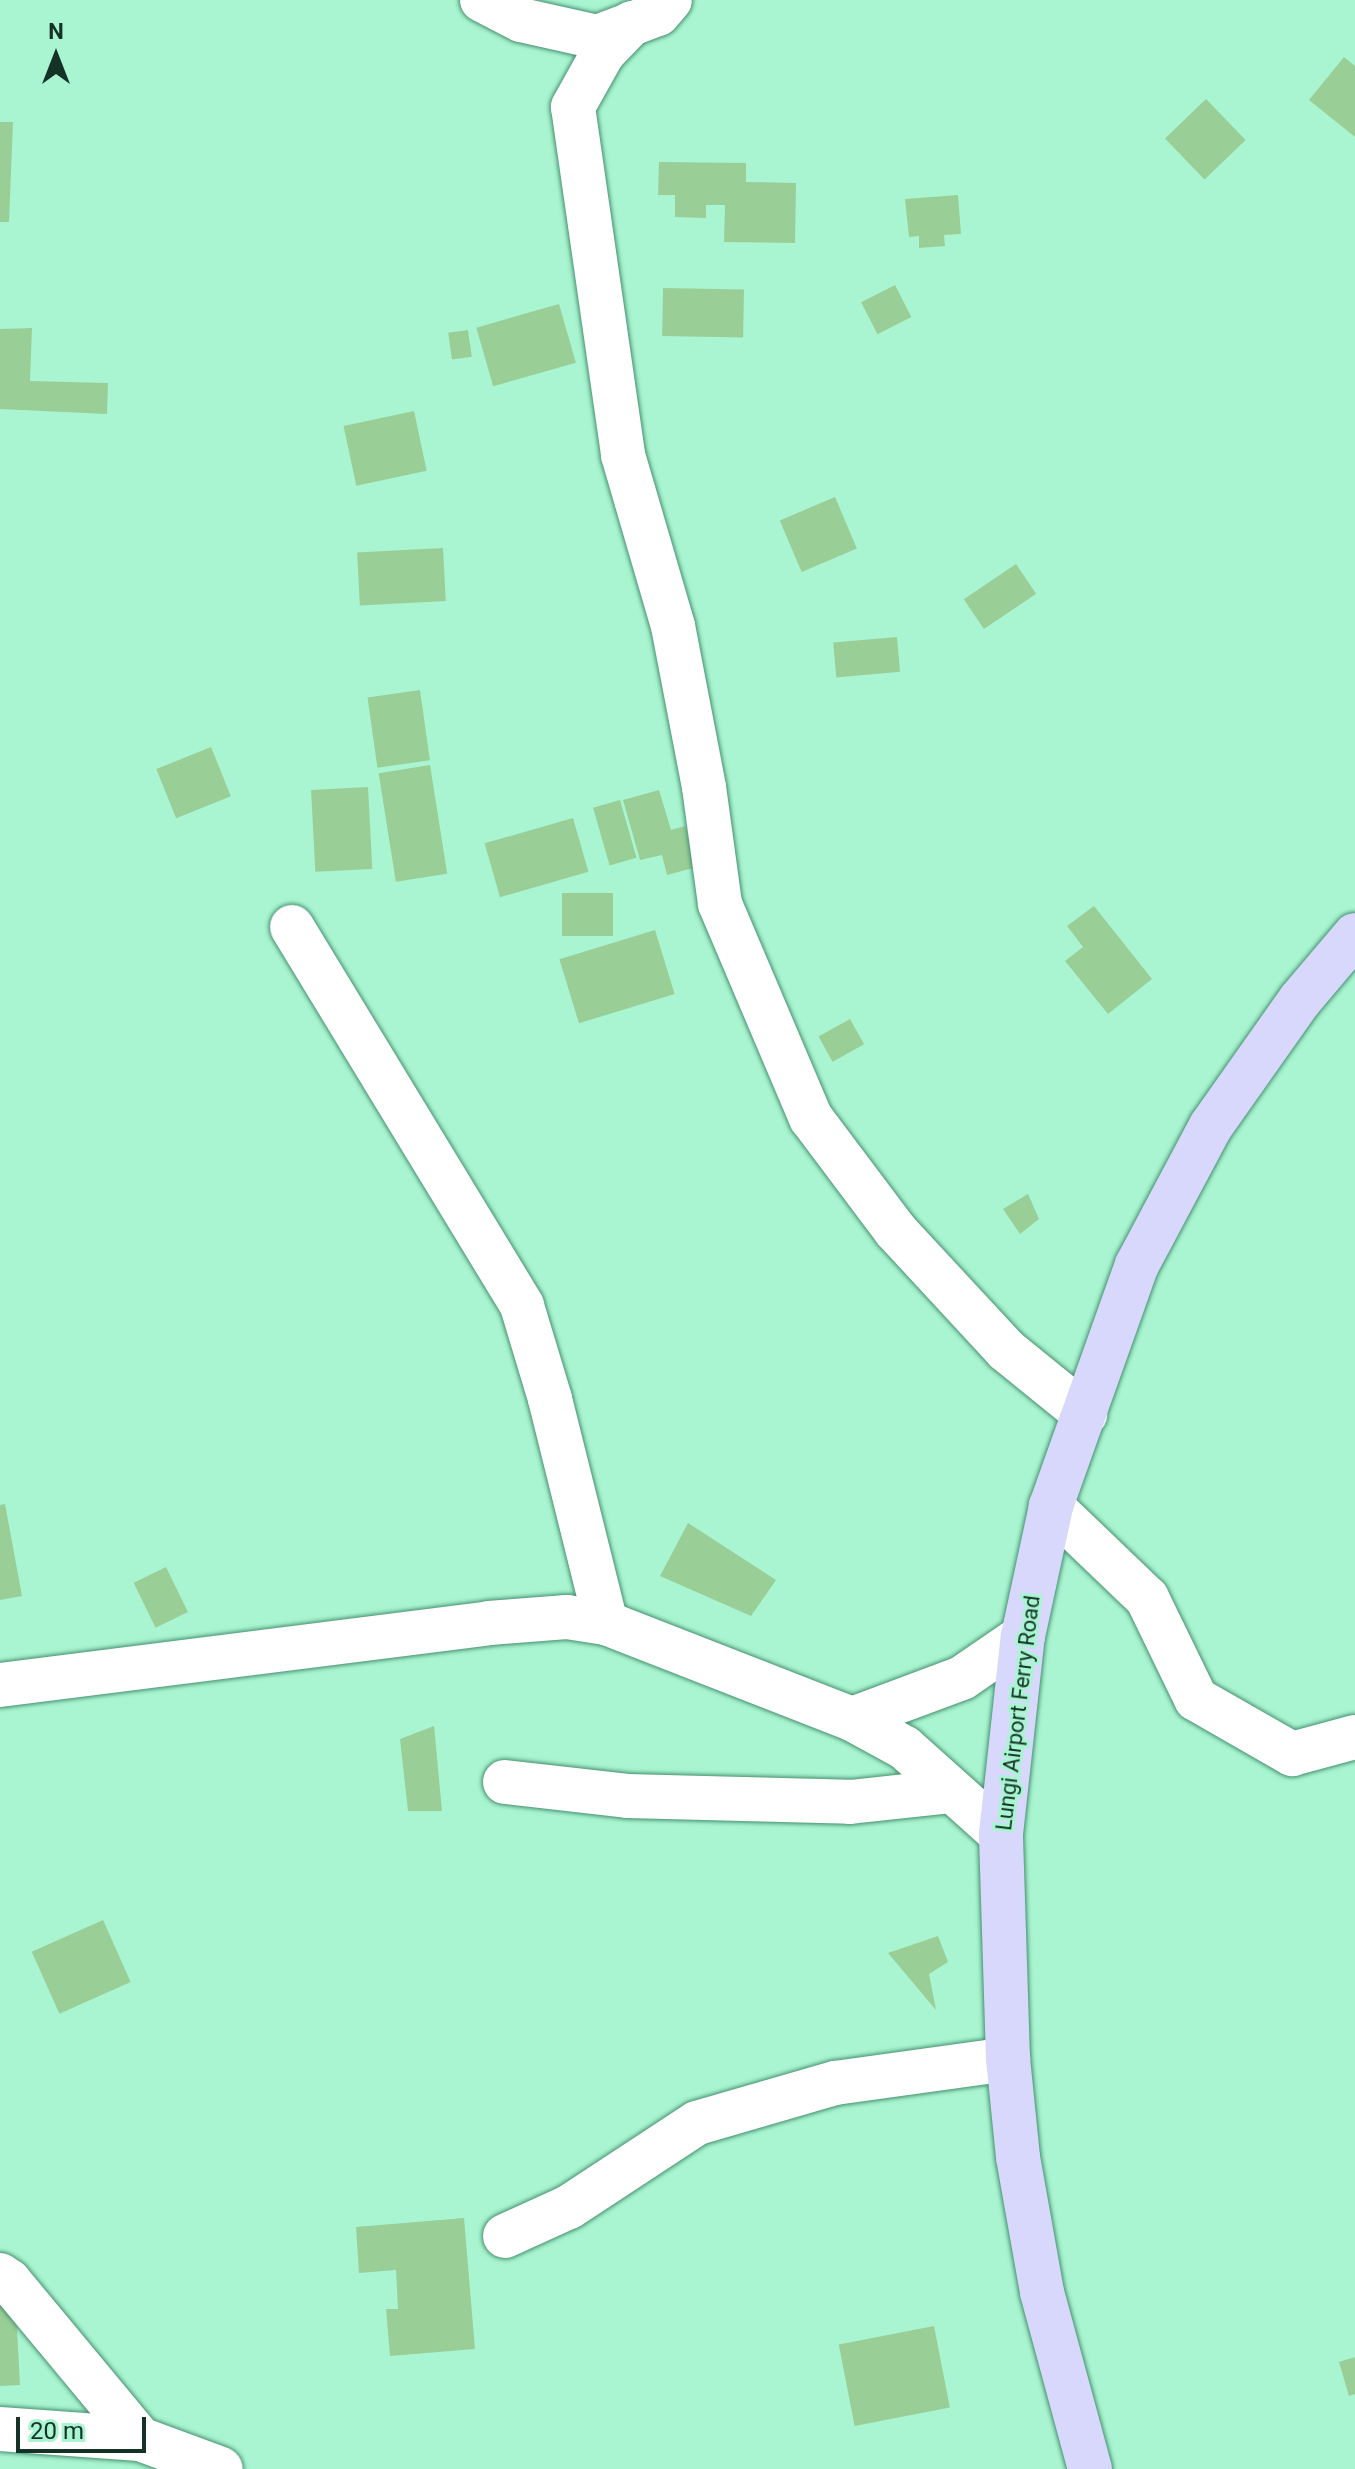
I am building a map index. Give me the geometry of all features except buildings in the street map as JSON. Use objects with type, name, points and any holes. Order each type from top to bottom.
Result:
[{"type":"main road","name":"Lungi Airport Ferry Road","points":[[1090,2469],[1042,2292],[1018,2157],[1008,2059],[1001,1834],[1023,1636],[1051,1506],[1137,1265],[1211,1126],[1300,1000],[1355,935]]},
{"type":"street","points":[[482,0],[521,20],[597,37],[658,14],[670,0]]},
{"type":"street","points":[[521,20],[555,60],[573,107],[623,455],[673,626],[704,787],[720,904],[811,1118],[895,1230],[925,1263],[1006,1350],[1085,1414]]},
{"type":"street","points":[[573,107],[603,53],[632,23]]},
{"type":"street","points":[[292,927],[522,1306],[550,1399],[606,1623]]},
{"type":"street","points":[[1051,1506],[1147,1598],[1196,1699],[1292,1754],[1355,1737]]},
{"type":"street","points":[[0,1685],[489,1623],[567,1617],[606,1623],[852,1719],[905,1748],[1001,1834]]},
{"type":"street","points":[[852,1719],[962,1678],[1023,1636]]},
{"type":"street","points":[[505,1782],[627,1796],[850,1802],[952,1791]]},
{"type":"street","points":[[505,2236],[569,2207],[697,2123],[835,2083],[1008,2059]]},
{"type":"street","points":[[0,2275],[9,2281],[140,2439]]},
{"type":"street","points":[[0,2429],[140,2439],[221,2469]]}]
